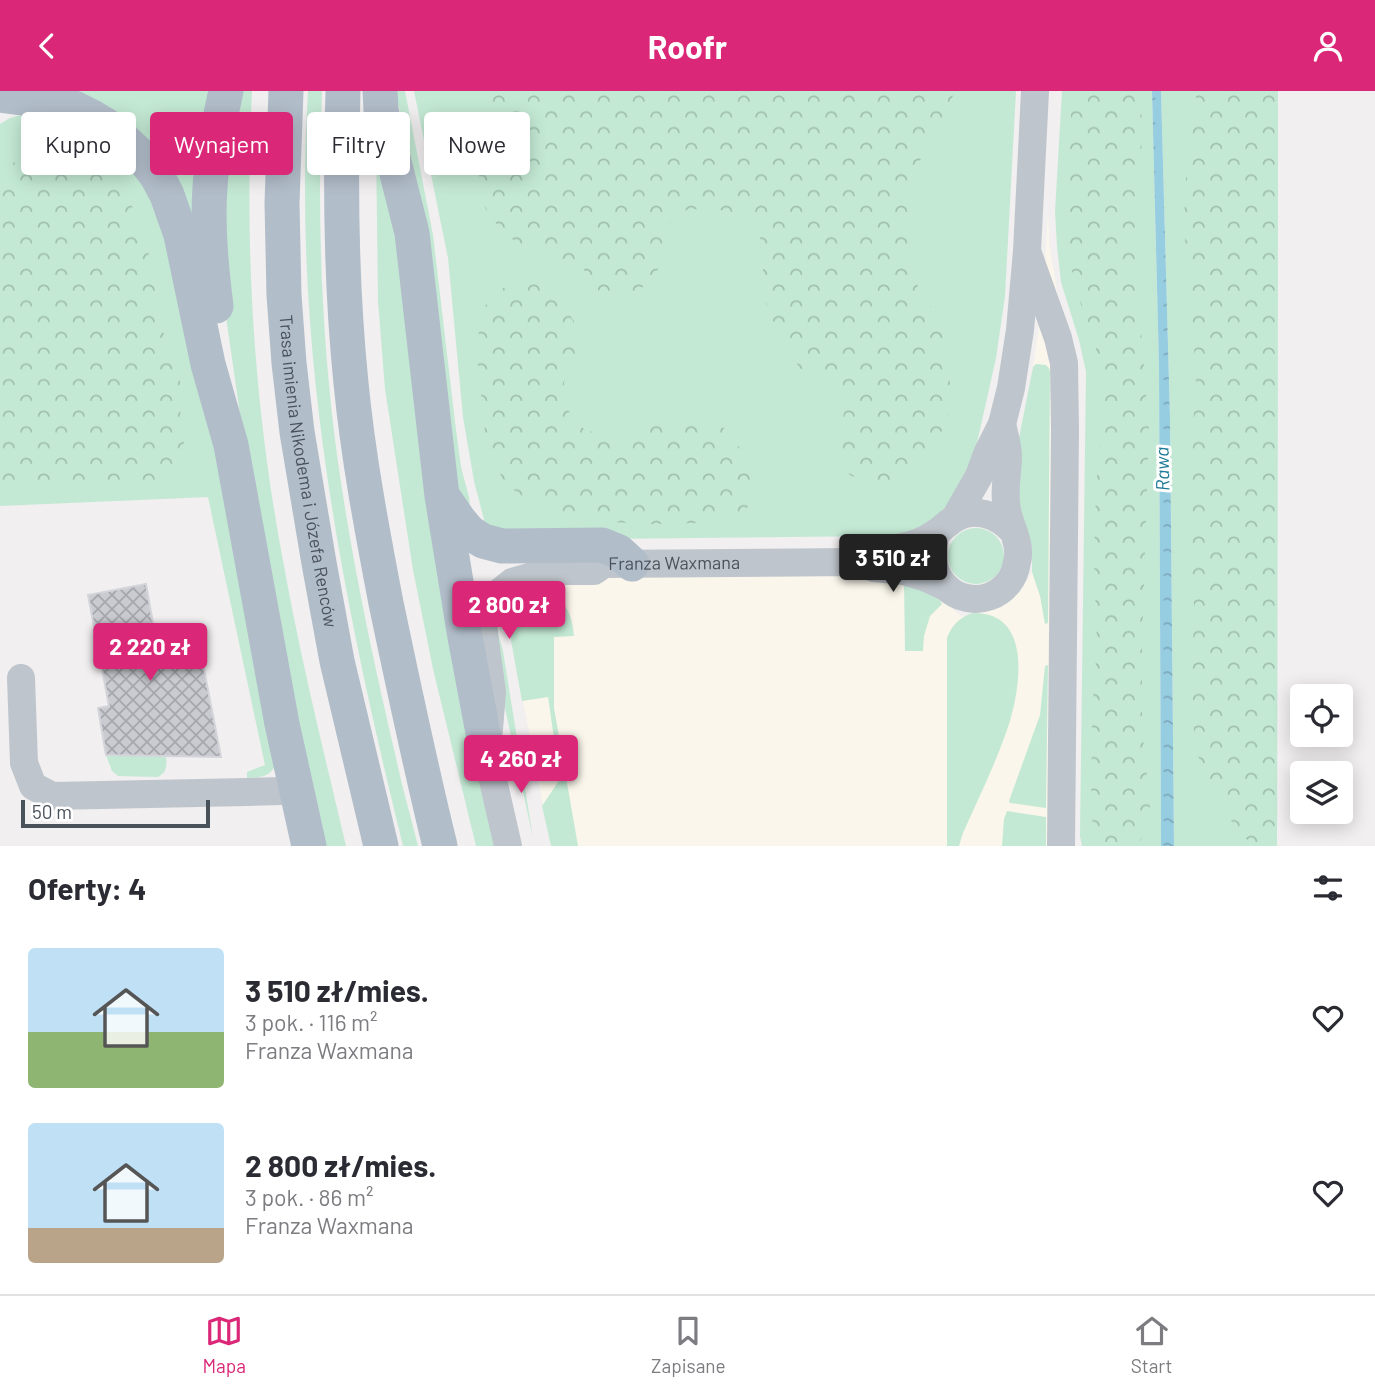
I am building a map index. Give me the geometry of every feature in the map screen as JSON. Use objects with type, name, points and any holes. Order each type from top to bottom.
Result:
[{"type":"main road","points":[[226,91],[216,135],[210,187],[209,243],[224,361],[230,442]]},
{"type":"main road","name":"Trasa imienia Nikodema i Józefa Renców","points":[[286,91],[282,202],[284,295],[295,418],[335,649],[381,846]]},
{"type":"main road","points":[[343,91],[342,237],[348,345],[356,423],[376,552],[403,687],[440,846]]},
{"type":"main road","points":[[380,91],[381,110],[412,233],[442,496],[464,637],[487,754]]},
{"type":"main road","points":[[9,102],[53,102],[92,117],[129,143],[157,176],[167,195],[181,235],[208,365],[230,442],[309,846]]},
{"type":"main road","points":[[442,496],[469,532],[483,541],[502,546],[603,545],[619,552],[632,564]]},
{"type":"street","points":[[1002,424],[1008,454],[1004,485],[1006,508],[1017,543],[1018,559],[1010,580],[999,591],[988,597],[959,597],[939,579],[933,557],[945,526],[979,476],[1002,424],[1011,388],[1020,330],[1027,251],[1035,91]]},
{"type":"street","points":[[1027,251],[1058,338],[1064,363],[1061,846]]},
{"type":"street","points":[[857,562],[887,550],[926,540],[968,513],[982,513],[1003,521],[1012,530]]},
{"type":"street","points":[[857,562],[874,568],[904,571],[946,587]]},
{"type":"street","name":"Franza Waxmana","points":[[508,846],[487,754],[492,692],[483,622],[487,607],[503,588],[526,577],[559,571],[594,571],[604,564],[857,562]]},
{"type":"street","points":[[20,677],[24,763],[33,786],[52,796],[296,788]]},
{"type":"shaded area","points":[[1048,211],[1049,243],[1059,303],[1075,846],[551,846],[504,602],[514,595],[566,577],[889,576],[941,600],[962,617],[998,608],[1020,592],[1032,572],[1032,549],[1015,458],[1043,299]]},
{"type":"green space","points":[[55,91],[216,91],[213,112],[150,112],[150,175],[203,175],[200,195],[189,222],[136,170],[136,112],[76,112]]},
{"type":"green space","points":[[236,91],[252,91],[251,112],[233,112]]},
{"type":"green space","points":[[308,91],[322,91],[322,112],[307,112]]},
{"type":"green space","points":[[395,91],[405,91],[409,112],[400,112]]},
{"type":"green space","points":[[414,91],[1016,91],[1005,296],[996,358],[975,452],[953,499],[934,519],[909,532],[885,536],[504,540],[488,535],[474,481],[463,417],[448,258],[431,175],[530,175],[530,112],[424,112],[424,140]]},
{"type":"green space","points":[[495,91],[955,91],[941,123],[922,155],[912,187],[907,225],[908,256],[918,287],[940,320],[947,352],[951,394],[948,417],[937,442],[920,463],[898,478],[871,485],[850,475],[839,462],[839,429],[847,404],[837,386],[799,368],[785,336],[770,317],[763,292],[760,237],[747,215],[720,210],[688,209],[667,225],[662,244],[662,265],[644,286],[626,298],[603,297],[579,263],[525,248],[509,236],[489,214],[481,198],[479,175],[530,175],[530,112],[490,112]]},
{"type":"green space","points":[[1062,91],[1152,91],[1159,366],[1161,846],[1082,846],[1080,836],[1086,372],[1061,282],[1057,246],[1055,212]]},
{"type":"green space","points":[[1072,91],[1139,91],[1142,120],[1134,246],[1149,429],[1142,730],[1150,803],[1149,822],[1136,846],[1103,846],[1094,832],[1091,813],[1092,711],[1097,647],[1094,560],[1101,432],[1100,376],[1096,349],[1071,267],[1068,240]]},
{"type":"green space","points":[[1161,91],[1278,91],[1277,846],[1174,846],[1170,418]]},
{"type":"green space","points":[[1197,91],[1278,91],[1277,846],[1256,846],[1236,828],[1206,779],[1197,753],[1194,731],[1194,605],[1189,524],[1196,384],[1184,220],[1187,154]]},
{"type":"green space","points":[[21,115],[21,175],[136,175],[151,190],[200,366],[275,765],[264,776],[247,778],[247,772],[265,765],[208,497],[0,506],[0,124]]},
{"type":"green space","points":[[410,117],[433,235],[461,467],[469,497],[472,526],[461,509],[412,162]]},
{"type":"green space","points":[[307,123],[307,175],[320,175],[324,323],[338,462],[371,647],[418,846],[403,846],[360,660],[342,566],[315,377],[305,187]]},
{"type":"green space","points":[[21,158],[21,175],[106,175],[120,189],[136,213],[147,246],[163,331],[181,386],[180,418],[185,439],[173,468],[155,481],[134,488],[110,490],[57,482],[0,487],[0,183],[8,169]]},
{"type":"green space","points":[[223,175],[250,175],[254,330],[265,448],[298,636],[346,846],[322,846],[244,442],[223,296],[218,207]]},
{"type":"green space","points":[[376,175],[385,175],[495,846],[476,846],[433,669],[413,570],[385,389],[378,301]]},
{"type":"green space","points":[[528,281],[551,290],[574,321],[577,354],[564,382],[568,410],[584,429],[604,436],[634,437],[654,425],[683,416],[707,420],[726,429],[742,451],[751,475],[751,503],[738,519],[650,524],[589,521],[549,509],[518,494],[502,478],[486,441],[478,366],[478,337],[483,308],[503,288]]},
{"type":"green space","points":[[1036,364],[1046,365],[1050,372],[1048,623],[1045,624],[1032,572],[1032,549],[1014,499],[1015,458],[1033,367]]},
{"type":"green space","points":[[976,528],[991,533],[999,541],[1004,556],[999,571],[991,579],[976,584],[961,579],[953,571],[948,556],[953,541],[961,533]]},
{"type":"green space","points":[[889,576],[927,586],[942,604],[930,616],[923,651],[905,651],[904,580],[885,580]]},
{"type":"green space","points":[[535,591],[559,600],[568,611],[573,627],[574,636],[554,637],[554,708],[578,846],[551,846],[542,806],[560,779],[548,697],[522,701],[504,602],[524,592]]},
{"type":"green space","points":[[972,613],[991,616],[1005,624],[1013,637],[1018,653],[1017,690],[1004,738],[959,846],[947,846],[947,638],[956,623]]},
{"type":"green space","points":[[494,618],[503,651],[533,838],[497,671]]},
{"type":"green space","points":[[1048,665],[1046,808],[1010,803],[1040,715],[1045,666]]},
{"type":"green space","points":[[106,755],[166,756],[166,768],[158,777],[118,776],[112,771]]},
{"type":"green space","points":[[1007,811],[1046,817],[1046,846],[1002,846]]},
{"type":"water","name":"Rawa","points":[[1152,91],[1161,91],[1170,418],[1174,846],[1161,846],[1159,366]]},
{"type":"building","points":[[146,584],[157,646],[198,638],[221,757],[106,755],[98,708],[109,706],[88,595]]}]
